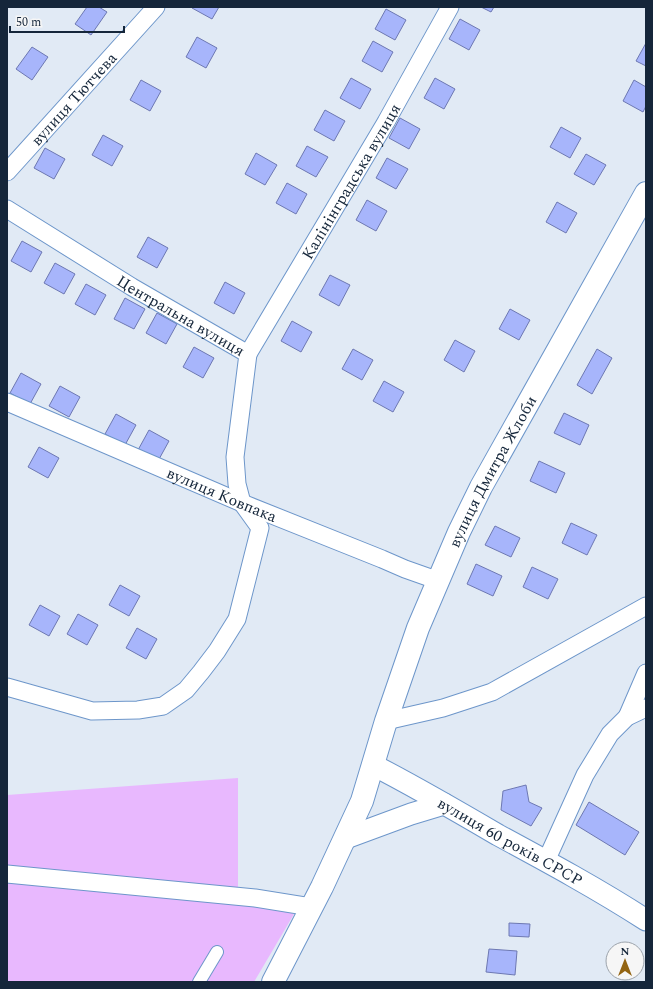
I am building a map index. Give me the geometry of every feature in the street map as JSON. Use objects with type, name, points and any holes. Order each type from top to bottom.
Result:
[{"type":"main road","name":"вулиця Дмитра Жлоби","points":[[275,980],[346,838],[362,801],[386,721],[418,628],[459,532],[481,487],[646,193]]},
{"type":"street","name":"вулиця Тютчева","points":[[7,172],[156,7]]},
{"type":"street","name":"Калінінградська вулиця","points":[[248,354],[386,122],[450,7]]},
{"type":"street","name":"Центральна вулиця","points":[[7,209],[132,286],[248,354],[235,457],[237,484],[242,503]]},
{"type":"street","name":"вулиця Ковпака","points":[[7,402],[242,503],[405,569],[439,581]]},
{"type":"street","points":[[7,687],[92,711],[138,710],[163,706],[186,690],[217,651],[237,619],[260,528],[242,503]]},
{"type":"street","points":[[386,721],[443,708],[492,692],[646,606]]},
{"type":"street","points":[[627,717],[646,673]]},
{"type":"street","points":[[546,861],[585,774],[610,734],[627,717],[646,708]]},
{"type":"street","name":"вулиця 60 років СРСР","points":[[373,765],[614,899],[646,920]]},
{"type":"street","points":[[346,838],[411,814],[444,804]]},
{"type":"street","points":[[7,874],[255,898],[311,907]]},
{"type":"street","points":[[199,982],[217,952]]},
{"type":"shaded area","points":[[238,778],[238,901],[271,904],[294,914],[254,982],[7,982],[7,795]]},
{"type":"building","points":[[87,7],[99,7],[107,12],[91,35],[75,24]]},
{"type":"building","points":[[219,7],[212,19],[192,8]]},
{"type":"building","points":[[481,7],[494,7],[491,12]]},
{"type":"building","points":[[386,9],[406,20],[395,40],[375,29]]},
{"type":"building","points":[[460,19],[480,30],[469,50],[449,39]]},
{"type":"building","points":[[197,37],[217,48],[206,68],[186,57]]},
{"type":"building","points":[[373,41],[393,52],[382,72],[362,61]]},
{"type":"building","points":[[646,43],[646,66],[636,61]]},
{"type":"building","points":[[32,47],[48,57],[32,80],[16,69]]},
{"type":"building","points":[[351,78],[371,89],[360,109],[340,98]]},
{"type":"building","points":[[435,78],[455,89],[444,109],[424,98]]},
{"type":"building","points":[[141,80],[161,91],[150,111],[130,100]]},
{"type":"building","points":[[634,80],[646,87],[646,106],[643,112],[623,101]]},
{"type":"building","points":[[325,110],[345,121],[334,141],[314,130]]},
{"type":"building","points":[[400,118],[420,129],[409,149],[389,138]]},
{"type":"building","points":[[561,127],[581,138],[570,158],[550,147]]},
{"type":"building","points":[[103,135],[123,146],[112,166],[92,155]]},
{"type":"building","points":[[307,146],[328,157],[316,177],[296,166]]},
{"type":"building","points":[[45,148],[65,159],[54,179],[34,168]]},
{"type":"building","points":[[256,153],[277,165],[265,185],[245,174]]},
{"type":"building","points":[[586,154],[606,165],[594,185],[574,174]]},
{"type":"building","points":[[387,158],[408,169],[396,189],[376,178]]},
{"type":"building","points":[[287,183],[307,194],[296,214],[276,203]]},
{"type":"building","points":[[367,200],[387,211],[376,231],[356,220]]},
{"type":"building","points":[[557,202],[577,213],[566,233],[546,222]]},
{"type":"building","points":[[148,237],[168,248],[157,268],[137,257]]},
{"type":"building","points":[[22,241],[42,252],[31,272],[11,261]]},
{"type":"building","points":[[55,263],[75,274],[64,294],[44,283]]},
{"type":"building","points":[[330,275],[350,285],[339,306],[319,295]]},
{"type":"building","points":[[225,282],[245,293],[234,314],[214,303]]},
{"type":"building","points":[[86,284],[106,295],[95,315],[75,304]]},
{"type":"building","points":[[125,298],[145,309],[134,329],[114,319]]},
{"type":"building","points":[[510,309],[530,320],[519,340],[499,329]]},
{"type":"building","points":[[157,313],[177,324],[166,344],[146,333]]},
{"type":"building","points":[[292,321],[312,332],[301,352],[281,341]]},
{"type":"building","points":[[455,340],[475,351],[464,372],[444,360]]},
{"type":"building","points":[[194,347],[214,358],[203,378],[183,367]]},
{"type":"building","points":[[353,349],[373,360],[362,380],[342,369]]},
{"type":"building","points":[[597,349],[612,358],[592,394],[577,385]]},
{"type":"building","points":[[21,373],[41,384],[30,404],[10,393]]},
{"type":"building","points":[[384,381],[404,392],[393,412],[373,401]]},
{"type":"building","points":[[60,386],[80,397],[69,417],[49,406]]},
{"type":"building","points":[[564,413],[589,425],[580,445],[554,433]]},
{"type":"building","points":[[116,414],[136,425],[125,445],[105,434]]},
{"type":"building","points":[[149,430],[169,441],[158,461],[138,450]]},
{"type":"building","points":[[39,447],[59,458],[48,478],[28,467]]},
{"type":"building","points":[[539,461],[565,473],[556,493],[530,481]]},
{"type":"building","points":[[571,523],[597,535],[587,555],[562,543]]},
{"type":"building","points":[[495,526],[520,538],[511,557],[485,545]]},
{"type":"building","points":[[476,564],[502,576],[493,596],[467,584]]},
{"type":"building","points":[[532,567],[558,579],[548,599],[523,587]]},
{"type":"building","points":[[120,585],[140,596],[129,616],[109,605]]},
{"type":"building","points":[[40,605],[60,616],[49,636],[29,625]]},
{"type":"building","points":[[78,614],[98,625],[87,645],[67,634]]},
{"type":"building","points":[[137,628],[157,639],[146,659],[126,648]]},
{"type":"building","points":[[526,785],[529,802],[542,808],[531,826],[501,810],[503,791]]},
{"type":"building","points":[[589,802],[639,832],[625,855],[576,825]]},
{"type":"building","points":[[509,923],[530,924],[529,937],[509,936]]},
{"type":"building","points":[[489,949],[517,951],[515,975],[486,972]]}]
